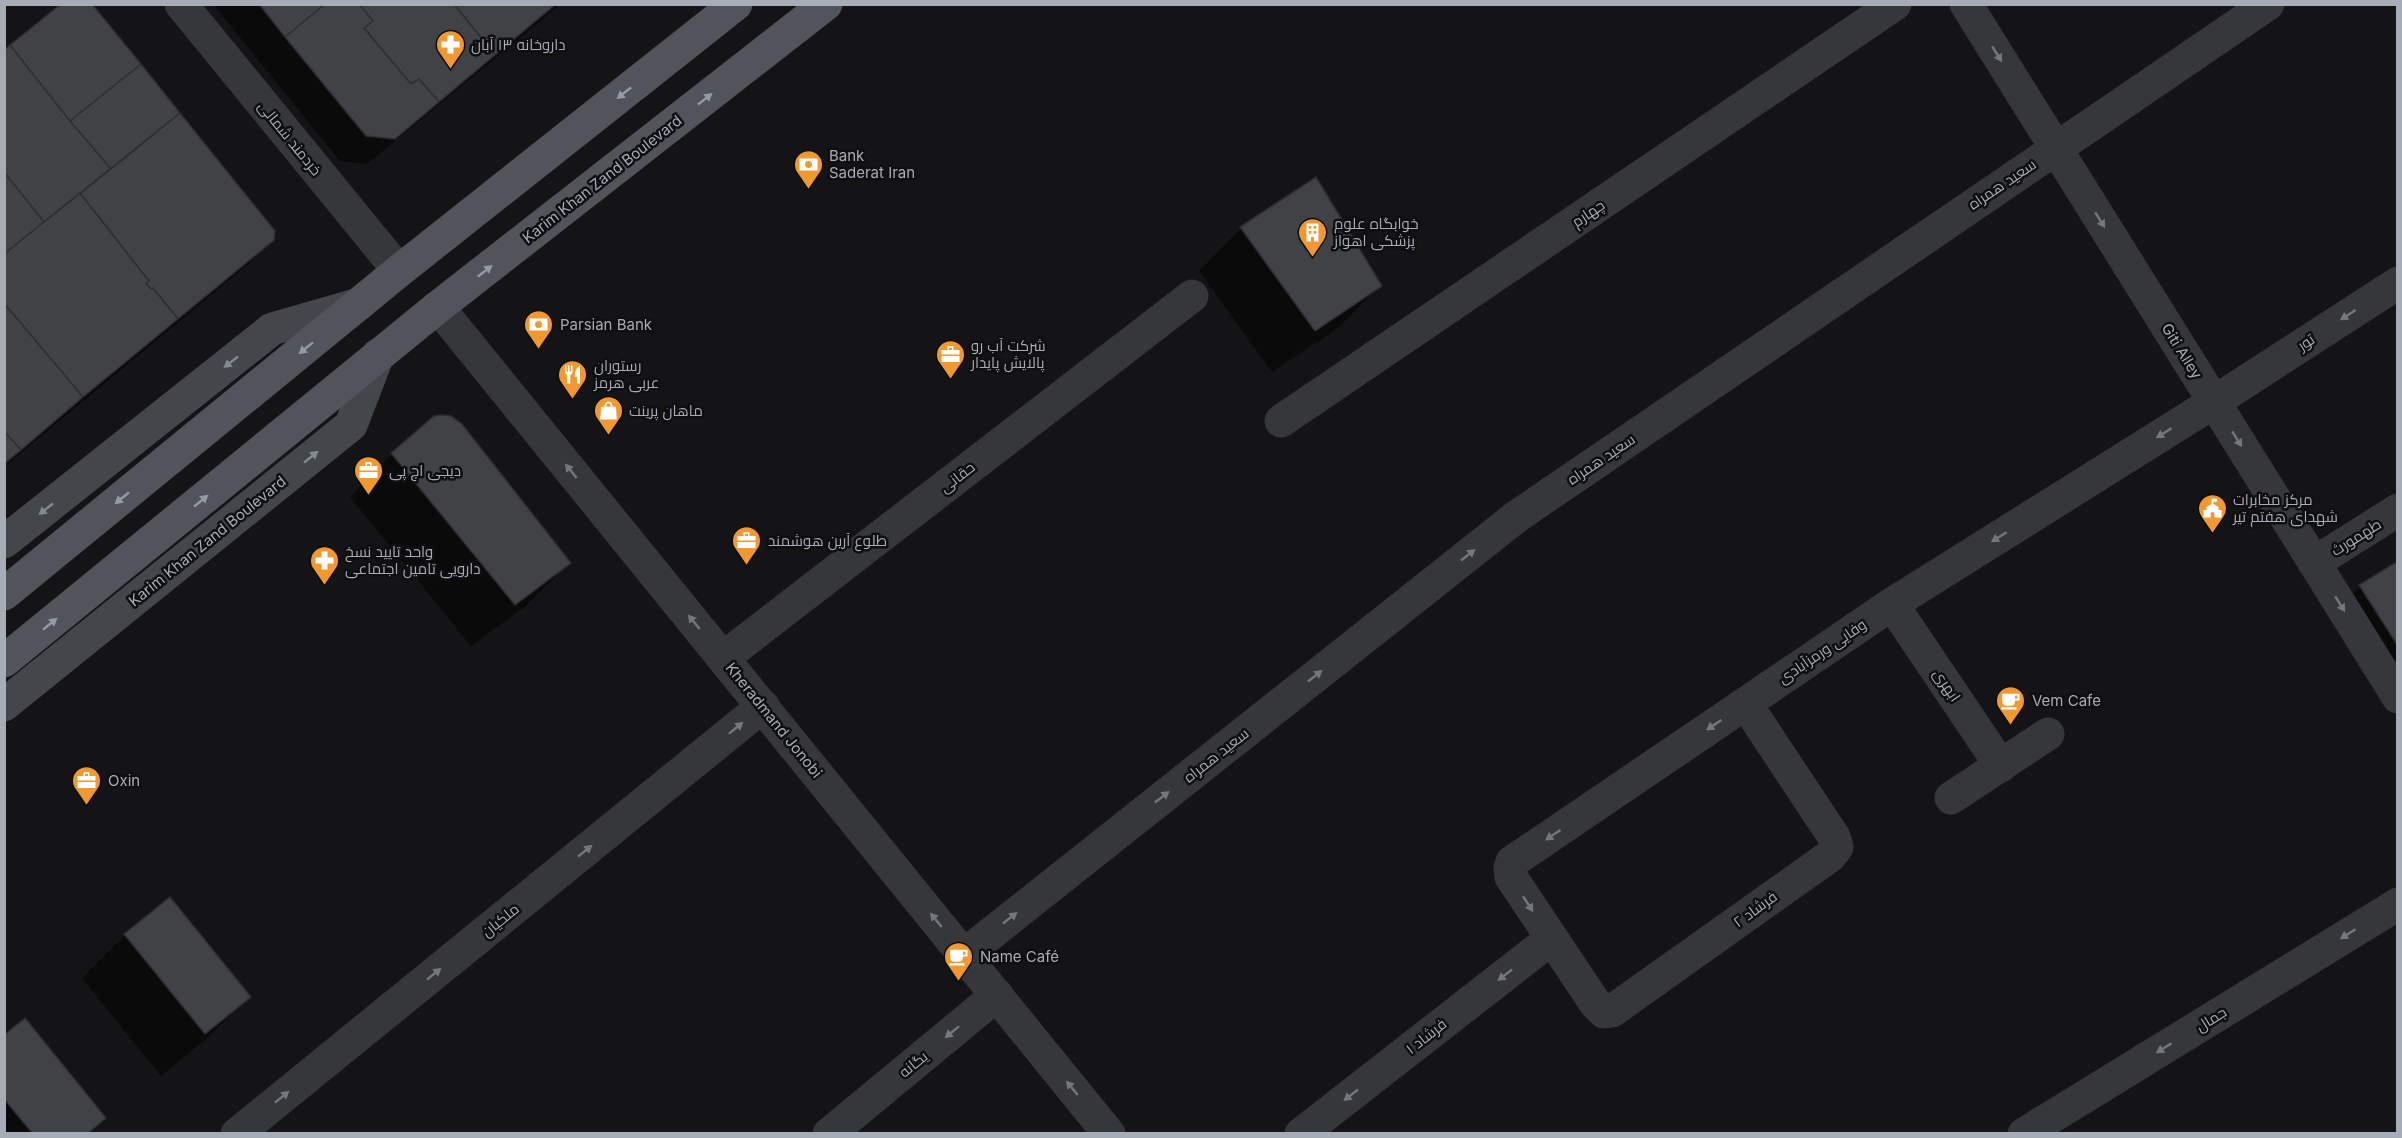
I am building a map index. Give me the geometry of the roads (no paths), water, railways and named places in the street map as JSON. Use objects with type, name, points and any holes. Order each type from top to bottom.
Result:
[{"type":"main road","points":[[4,594],[399,271],[736,4]]},
{"type":"main road","name":"Karim Khan Zand Boulevard","points":[[4,661],[438,306],[826,4]]},
{"type":"main road","points":[[4,542],[272,329],[359,304]]},
{"type":"main road","name":"Karim Khan Zand Boulevard","points":[[4,705],[351,425],[378,355]]},
{"type":"street","name":"خردمند شمالی","points":[[181,4],[399,271]]},
{"type":"street","name":"چهارم","points":[[1281,421],[1895,4]]},
{"type":"street","name":"Giti Alley","points":[[1966,4],[2397,697]]},
{"type":"street","name":"سعید همراه","points":[[964,955],[1516,517],[2268,4]]},
{"type":"street","name":"تور","points":[[2214,402],[2397,283]]},
{"type":"street","name":"حقانی","points":[[723,657],[1192,296]]},
{"type":"street","name":"Kheradmand Jonobi","points":[[438,306],[1109,1134]]},
{"type":"street","name":"وفایی ورمزآبادی","points":[[1551,939],[1511,877],[1512,862],[1892,604],[2214,402]]},
{"type":"street","name":"طهمورث","points":[[2314,563],[2397,510]]},
{"type":"street","name":"ابهری","points":[[1892,604],[2001,766]]},
{"type":"street","name":"فرشاد ۲","points":[[1551,939],[1595,1003],[1604,1012],[1612,1011],[1830,856],[1837,847],[1834,837],[1746,704]]},
{"type":"street","name":"ملکیان","points":[[237,1134],[763,706]]},
{"type":"street","points":[[1951,798],[2048,734]]},
{"type":"street","name":"جمال","points":[[2024,1134],[2397,904]]},
{"type":"street","name":"فرشاد ۱","points":[[1301,1134],[1551,939]]},
{"type":"street","name":"یگانه","points":[[829,1134],[997,995]]},
{"type":"place","name":"داروخانه ۱۳ آبان","points":[[450,70]]},
{"type":"place","name":"Bank Saderat Iran","points":[[808,190]]},
{"type":"place","name":"خوابگاه علوم پزشکی اهواز","points":[[1313,258]]},
{"type":"place","name":"Parsian Bank","points":[[539,350]]},
{"type":"place","name":"شرکت آب رو پالایش پایدار","points":[[950,380]]},
{"type":"place","name":"رستوران عربی هرمز","points":[[573,400]]},
{"type":"place","name":"ماهان پرینت","points":[[608,436]]},
{"type":"place","name":"دیجی اچ پی","points":[[368,496]]},
{"type":"place","name":"مرکز مخابرات شهدای هفتم تیر","points":[[2212,534]]},
{"type":"place","name":"طلوع آرین هوشمند","points":[[747,566]]},
{"type":"place","name":"واحد تایید نسخ دارویی تامین اجتماعی","points":[[324,586]]},
{"type":"place","name":"Vem Cafe","points":[[2011,726]]},
{"type":"place","name":"Oxin","points":[[87,806]]},
{"type":"place","name":"Name Café","points":[[959,982]]}]
